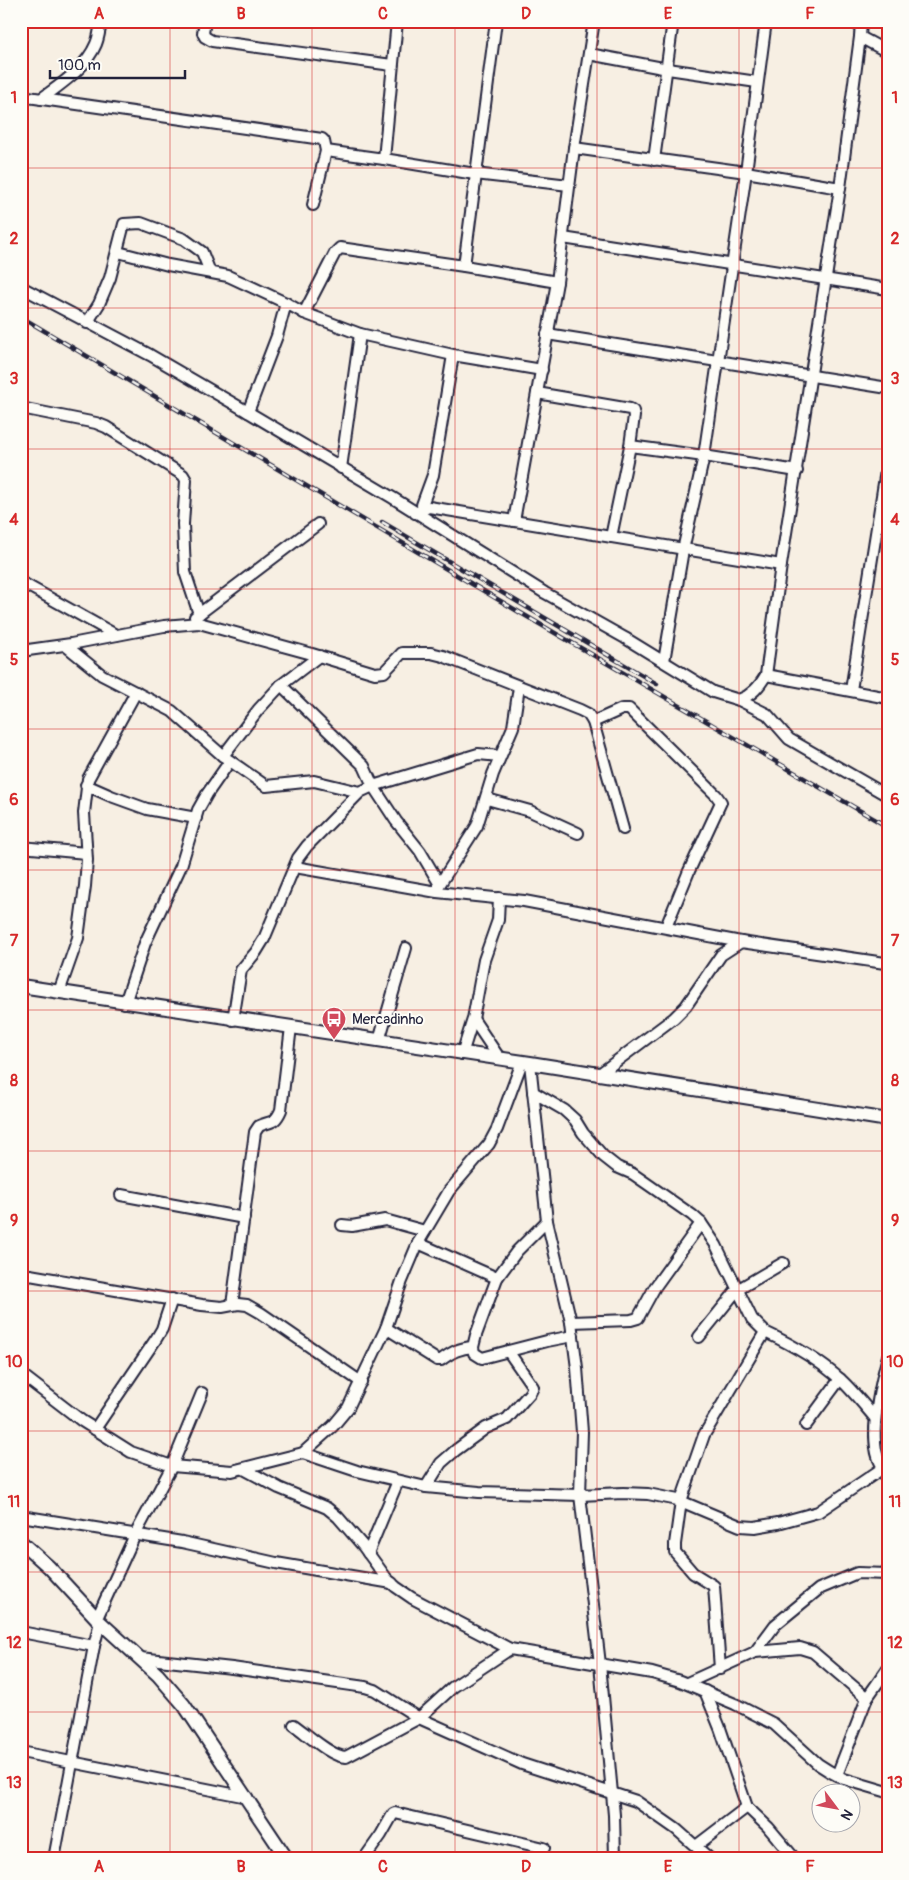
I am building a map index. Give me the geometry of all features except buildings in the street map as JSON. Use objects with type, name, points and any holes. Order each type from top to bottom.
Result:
[{"type":"street","points":[[41,99],[64,82],[90,56],[96,43],[101,21]]},
{"type":"street","points":[[205,21],[203,33],[205,37],[212,41],[392,65]]},
{"type":"street","points":[[384,159],[397,21]]},
{"type":"street","points":[[464,266],[496,21]]},
{"type":"street","points":[[514,521],[557,282],[574,148],[594,21]]},
{"type":"street","points":[[654,160],[674,21]]},
{"type":"street","points":[[664,661],[683,550],[704,456],[746,172],[766,21]]},
{"type":"street","points":[[739,700],[749,696],[759,687],[766,675],[781,566],[840,188],[861,21]]},
{"type":"street","points":[[860,37],[888,52]]},
{"type":"street","points":[[589,54],[668,69],[757,82]]},
{"type":"street","points":[[21,96],[324,140],[326,151],[313,205]]},
{"type":"street","points":[[574,148],[746,172],[840,188]]},
{"type":"street","points":[[326,151],[475,174],[570,185]]},
{"type":"street","points":[[87,323],[99,304],[110,278],[124,224],[142,223],[184,239],[202,252],[210,272]]},
{"type":"street","points":[[563,238],[888,289]]},
{"type":"street","points":[[304,313],[335,253],[340,248],[557,282]]},
{"type":"street","points":[[118,252],[168,265],[228,276],[304,313],[360,334],[453,355],[542,370]]},
{"type":"street","points":[[21,287],[150,355],[393,498],[422,508],[514,521],[781,566]]},
{"type":"street","points":[[248,412],[277,336],[286,303]]},
{"type":"street","points":[[341,468],[360,334]]},
{"type":"street","points":[[547,334],[888,388]]},
{"type":"street","points":[[422,508],[433,475],[453,355]]},
{"type":"street","points":[[537,393],[631,410],[634,416],[630,446],[611,537]]},
{"type":"street","points":[[21,408],[33,409],[106,427],[183,475],[186,480],[184,524],[185,572],[199,614]]},
{"type":"street","points":[[630,446],[796,471]]},
{"type":"street","points":[[851,690],[888,458]]},
{"type":"street","points":[[422,508],[545,593],[664,661],[713,692],[739,700],[767,714],[789,739],[888,796]]},
{"type":"street","points":[[186,624],[318,524]]},
{"type":"street","points":[[21,582],[116,635]]},
{"type":"street","points":[[21,651],[65,645],[164,626],[199,623],[380,674],[402,653],[432,653],[588,714],[593,722],[623,829]]},
{"type":"street","points":[[65,645],[102,674],[122,686],[153,700],[180,717],[227,758],[266,786],[314,781],[360,792]]},
{"type":"street","points":[[125,1003],[145,943],[181,866],[196,818],[227,758],[258,710],[281,685],[319,656]]},
{"type":"street","points":[[766,675],[888,698]]},
{"type":"street","points":[[281,685],[364,766],[373,786],[396,821],[420,850],[438,888]]},
{"type":"street","points":[[438,888],[477,826],[500,756],[513,727],[519,687]]},
{"type":"street","points":[[60,992],[78,938],[85,886],[84,813],[86,785],[96,762],[136,692]]},
{"type":"street","points":[[593,722],[622,709],[629,709],[721,802],[666,927]]},
{"type":"street","points":[[234,1020],[240,970],[256,952],[264,939],[298,858],[307,846],[360,792],[373,786],[478,754],[500,756]]},
{"type":"street","points":[[86,785],[147,809],[196,818]]},
{"type":"street","points":[[487,799],[530,811],[578,833]]},
{"type":"street","points":[[21,847],[86,853]]},
{"type":"street","points":[[295,867],[524,901],[742,942],[885,963]]},
{"type":"street","points":[[462,1054],[473,1019],[484,960],[498,920],[499,898]]},
{"type":"street","points":[[598,1074],[674,1018],[686,1006],[721,955],[742,942]]},
{"type":"street","points":[[379,1041],[406,948]]},
{"type":"street","points":[[21,986],[888,1120]]},
{"type":"street","points":[[473,1019],[500,1059]]},
{"type":"street","points":[[232,1305],[255,1132],[259,1126],[272,1123],[281,1110],[291,1027]]},
{"type":"street","points":[[526,1063],[533,1092],[547,1222],[573,1336],[582,1432],[580,1495],[600,1664],[616,1840],[615,1859]]},
{"type":"street","points":[[21,1374],[82,1421],[132,1452],[172,1466],[232,1472],[303,1453],[333,1426],[348,1408],[386,1328],[402,1280],[418,1243],[449,1191],[489,1144],[526,1063]]},
{"type":"street","points":[[533,1092],[564,1110],[576,1120],[583,1133],[603,1156],[617,1167],[633,1174],[701,1222],[716,1246],[752,1319],[766,1332],[804,1352],[840,1379],[875,1418]]},
{"type":"street","points":[[121,1195],[244,1218]]},
{"type":"street","points":[[342,1224],[352,1226],[385,1220],[425,1231]]},
{"type":"street","points":[[547,1222],[517,1252],[497,1278],[481,1320],[473,1347],[474,1353],[482,1358],[573,1336]]},
{"type":"street","points":[[571,1322],[631,1320],[638,1318],[656,1287],[701,1222]]},
{"type":"street","points":[[418,1243],[497,1278]]},
{"type":"street","points":[[699,1337],[737,1290],[783,1263]]},
{"type":"street","points":[[21,1280],[30,1276],[208,1306],[247,1305],[361,1382]]},
{"type":"street","points":[[95,1429],[156,1339],[172,1299]]},
{"type":"street","points":[[386,1328],[437,1360],[442,1360],[460,1348],[473,1347]]},
{"type":"street","points":[[720,1669],[714,1586],[693,1573],[675,1552],[675,1544],[681,1502],[704,1435],[766,1332]]},
{"type":"street","points":[[426,1487],[441,1463],[486,1428],[508,1420],[530,1393],[533,1387],[508,1351]]},
{"type":"street","points":[[303,1453],[357,1471],[426,1487],[479,1492],[580,1495],[623,1492],[648,1494],[681,1502],[740,1526],[756,1527],[818,1512],[885,1470],[877,1457],[875,1418],[888,1356]]},
{"type":"street","points":[[806,1425],[840,1379]]},
{"type":"street","points":[[54,1859],[98,1620],[135,1535],[172,1466],[202,1393]]},
{"type":"street","points":[[244,1469],[279,1488],[326,1508],[338,1517],[392,1583],[412,1598],[510,1649],[652,1673],[687,1683],[774,1724],[818,1764],[837,1775],[888,1792]]},
{"type":"street","points":[[368,1553],[398,1481]]},
{"type":"street","points":[[21,1516],[182,1542],[276,1563],[392,1583]]},
{"type":"street","points":[[21,1542],[49,1567],[98,1620],[158,1675],[184,1705],[287,1859]]},
{"type":"street","points":[[755,1652],[775,1625],[819,1589],[856,1573],[888,1574]]},
{"type":"street","points":[[21,1632],[94,1646]]},
{"type":"street","points":[[687,1683],[755,1652],[800,1648],[813,1652],[868,1698]]},
{"type":"street","points":[[294,1725],[340,1757],[346,1757],[419,1718],[454,1687],[510,1649]]},
{"type":"street","points":[[140,1658],[232,1668],[375,1690],[419,1718],[522,1764],[636,1801],[676,1829],[710,1859]]},
{"type":"street","points":[[837,1775],[868,1698],[887,1671]]},
{"type":"street","points":[[705,1691],[748,1807],[768,1827],[794,1859]]},
{"type":"street","points":[[21,1752],[247,1797]]},
{"type":"street","points":[[696,1846],[748,1807]]},
{"type":"street","points":[[364,1859],[381,1835],[390,1817],[395,1813],[544,1848]]},
{"type":"railway","points":[[21,317],[519,612],[888,827]]},
{"type":"railway","points":[[382,522],[657,684]]},
{"type":"place","name":"Mercadinho","points":[[334,1040]]}]
